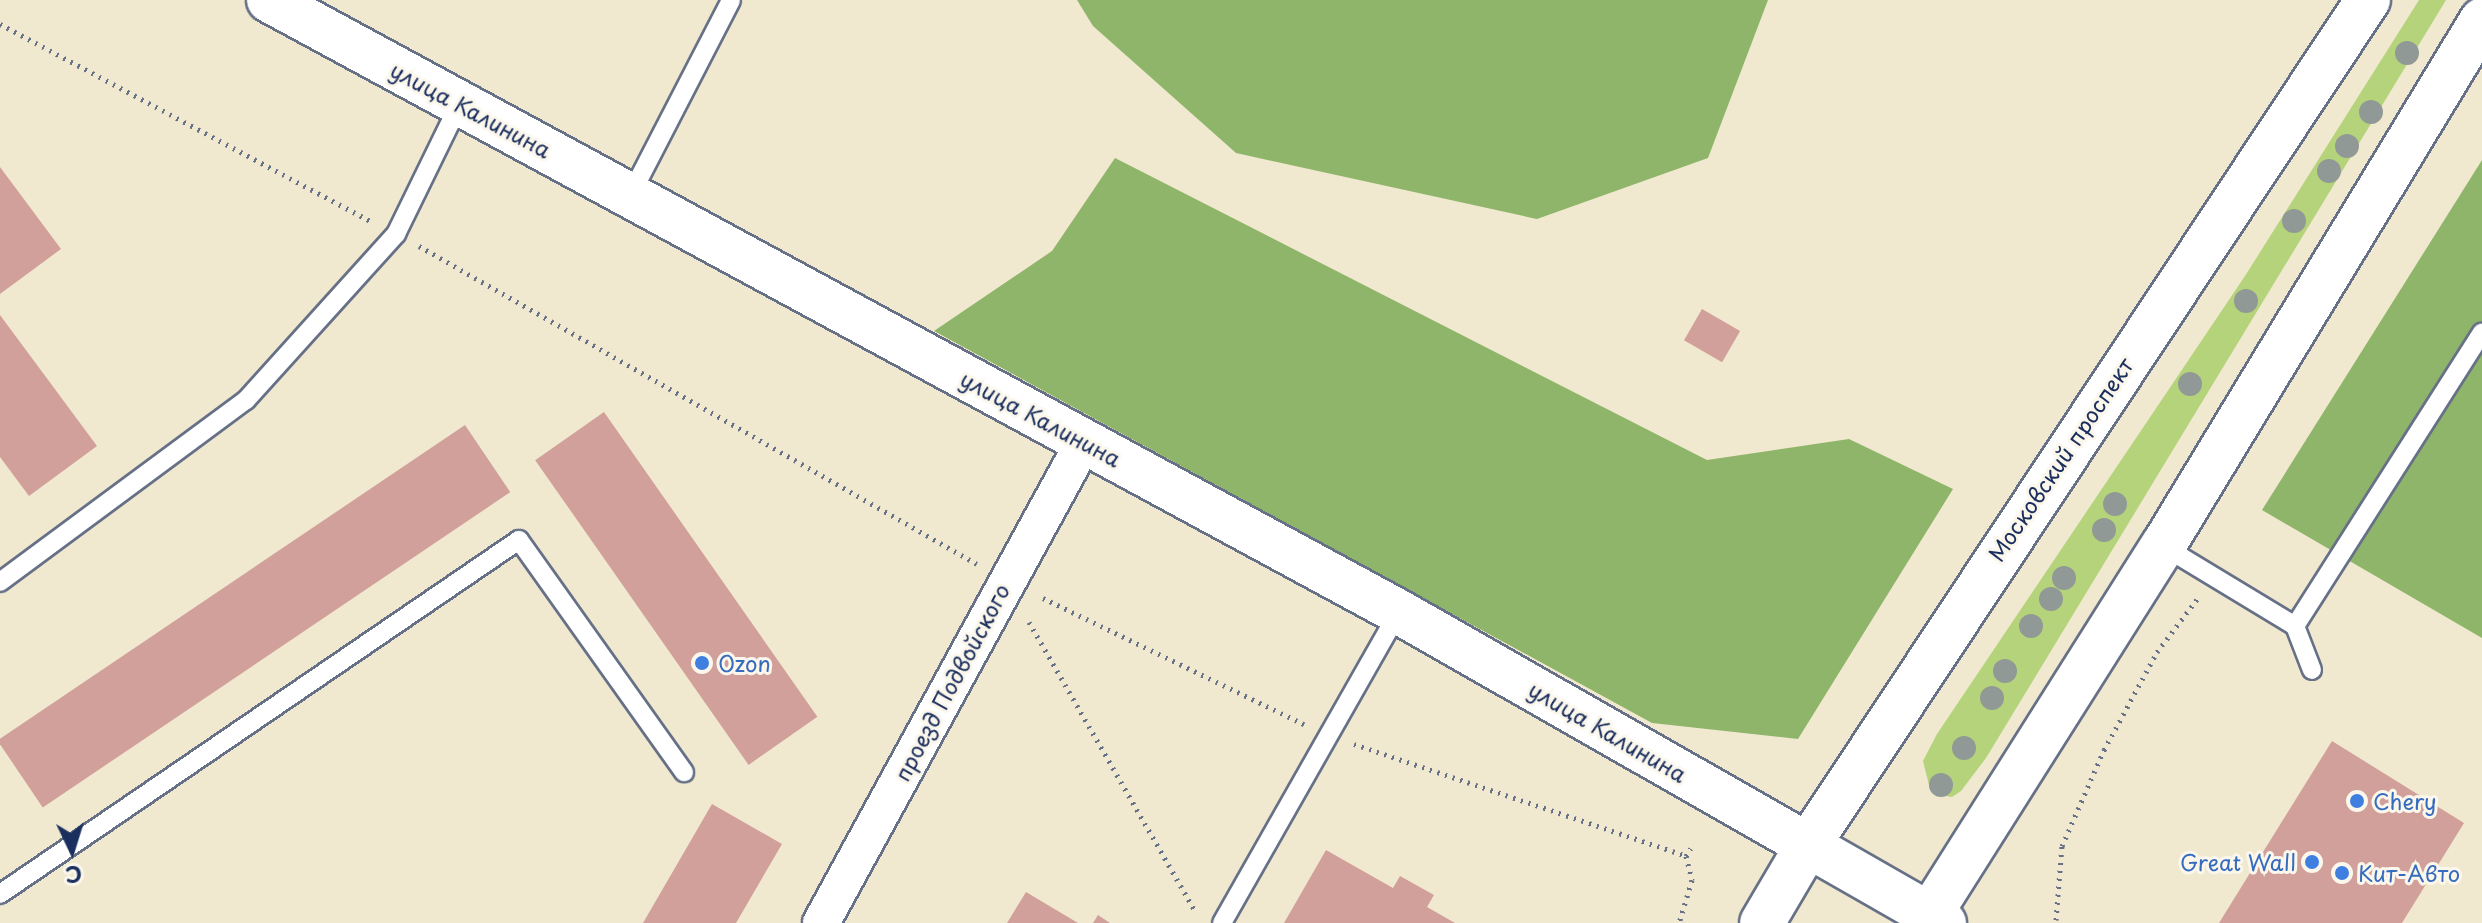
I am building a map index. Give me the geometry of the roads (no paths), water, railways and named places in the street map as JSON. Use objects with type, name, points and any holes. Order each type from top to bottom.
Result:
[{"type":"main road","name":"улица Калинина","points":[[269,0],[1399,612],[1808,845],[1933,920]]},
{"type":"main road","name":"Московский проспект","points":[[1762,923],[1808,845],[2368,0]]},
{"type":"main road","points":[[1933,920],[2482,20]]},
{"type":"street","name":"проезд Подвойского","points":[[821,923],[1005,580],[1084,442]]},
{"type":"lane","points":[[630,196],[731,0]]},
{"type":"lane","points":[[0,582],[246,400],[396,234],[460,103]]},
{"type":"lane","points":[[2295,626],[2482,332]]},
{"type":"lane","points":[[0,894],[519,540],[684,772]]},
{"type":"lane","points":[[2163,546],[2295,626],[2312,670]]},
{"type":"lane","points":[[1222,923],[1332,737],[1399,612]]},
{"type":"place","name":"Ozon","points":[[702,663]]},
{"type":"place","name":"Chery","points":[[2357,801]]},
{"type":"place","name":"Great Wall","points":[[2312,862]]},
{"type":"place","name":"Кит-Авто","points":[[2342,873]]}]
